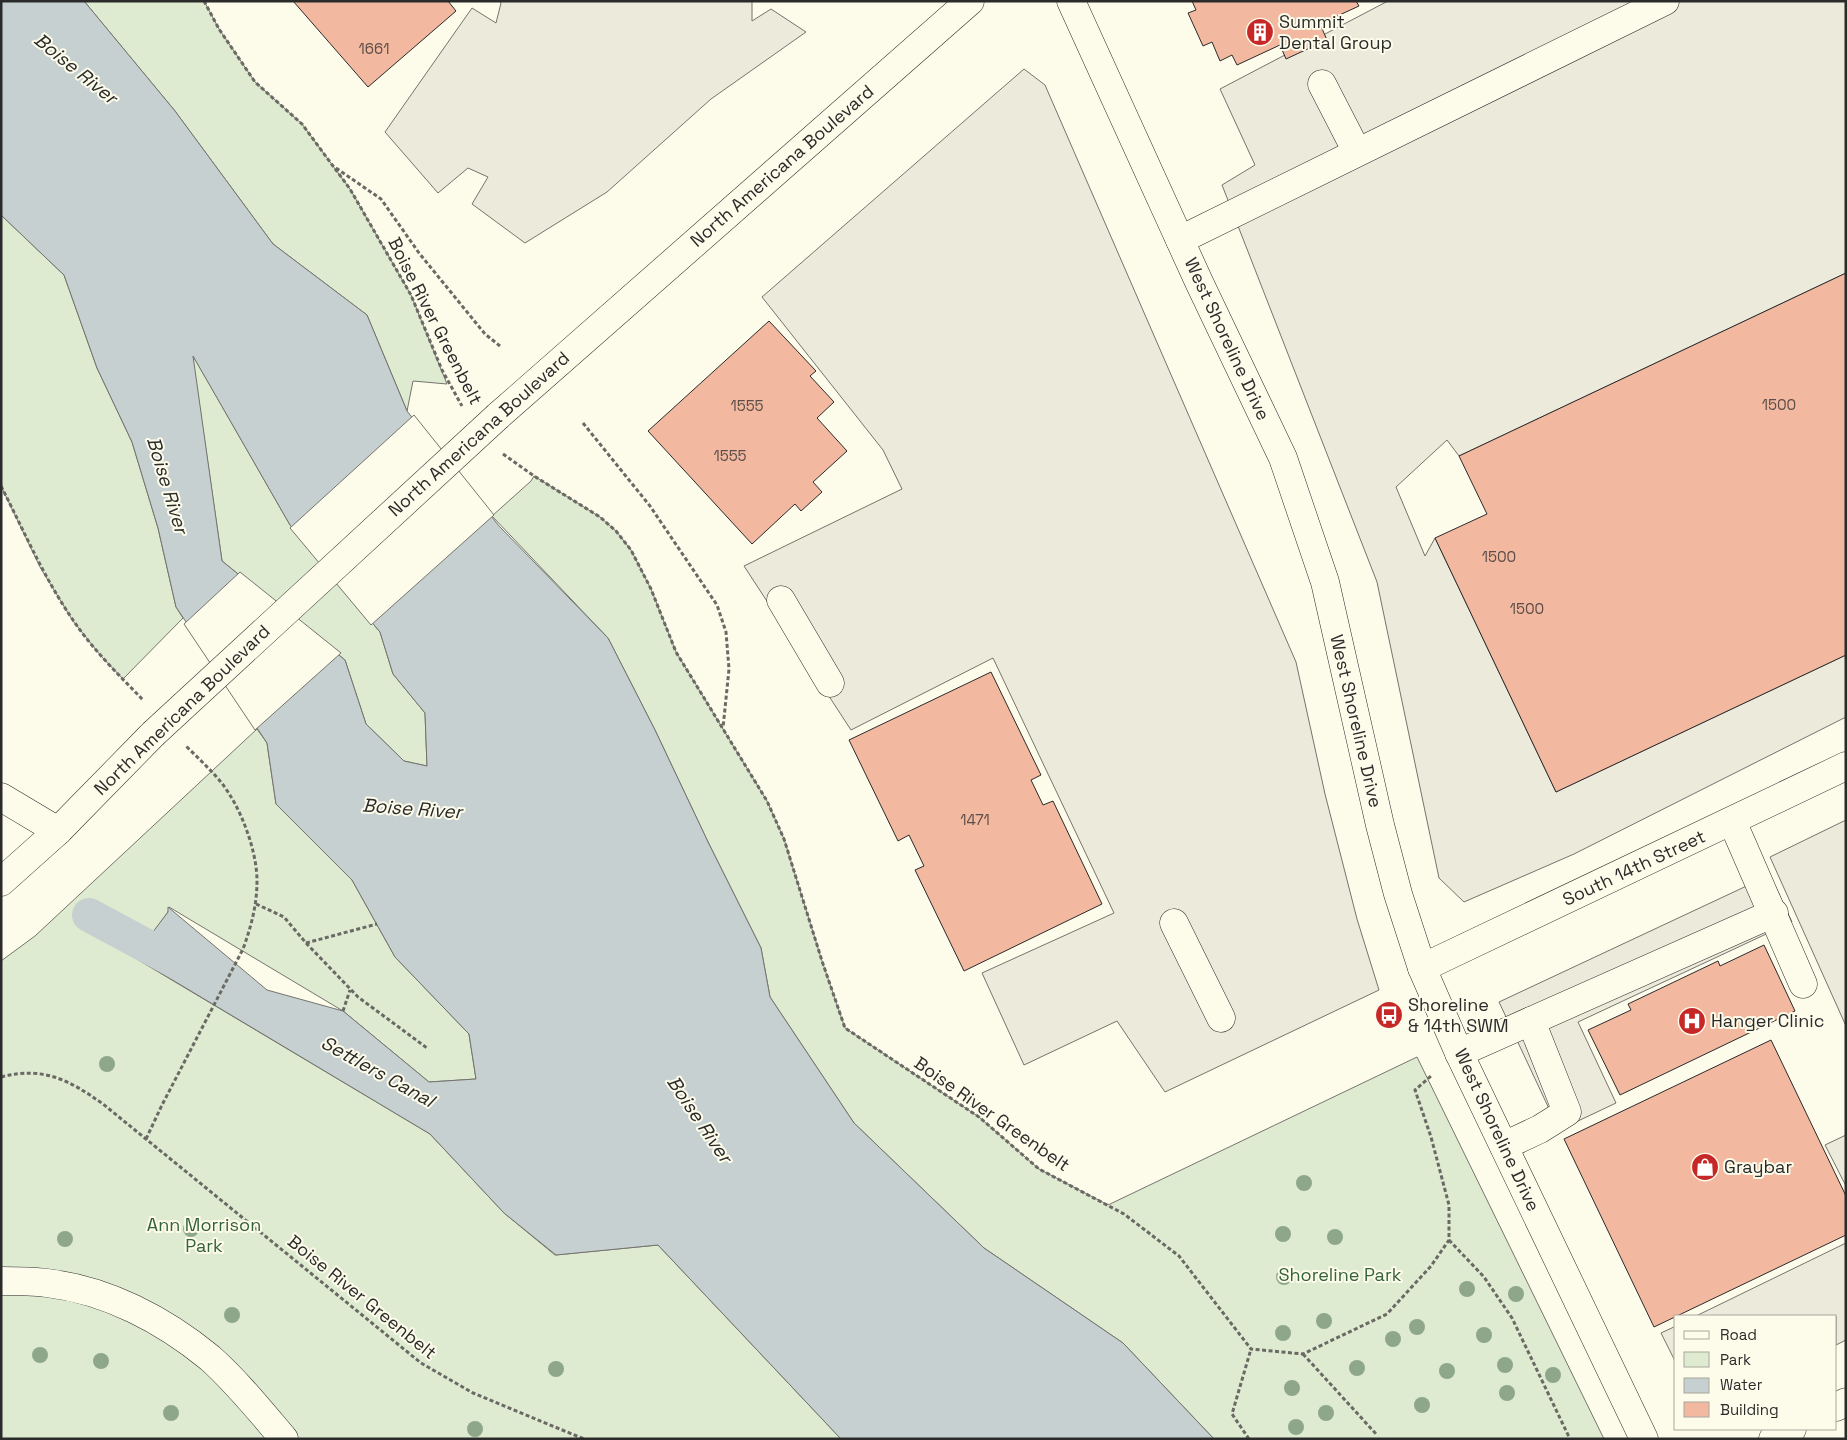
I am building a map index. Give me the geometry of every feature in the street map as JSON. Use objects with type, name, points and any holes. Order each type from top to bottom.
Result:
[{"type":"street","name":"North Americana Boulevard","points":[[1,882],[58,831],[154,734],[532,384],[970,1]]},
{"type":"street","name":"West Shoreline Drive","points":[[1071,1],[1180,240],[1283,458],[1325,582],[1380,825],[1398,894],[1422,968],[1459,1053],[1644,1439]]},
{"type":"street","points":[[1180,240],[1665,1]]},
{"type":"street","points":[[1322,84],[1357,152]]},
{"type":"street","points":[[781,600],[830,684]]},
{"type":"street","name":"South 14th Street","points":[[1422,968],[1846,766]]},
{"type":"street","points":[[1,797],[58,831]]},
{"type":"street","points":[[1732,821],[1774,913],[1803,984]]},
{"type":"street","points":[[1459,1053],[1774,913]]},
{"type":"street","points":[[1174,923],[1221,1018]]},
{"type":"street","points":[[1504,1146],[1568,1112],[1531,1021]]},
{"type":"street","points":[[1,1281],[47,1283],[92,1292],[136,1309],[175,1332],[210,1359],[250,1399],[284,1439]]},
{"type":"street","points":[[1773,1439],[1790,1430]]},
{"type":"path","name":"Boise River Greenbelt","points":[[204,1],[219,29],[255,82],[302,124],[350,190],[411,295],[442,370],[464,410]]},
{"type":"path","name":"Boise River Greenbelt","points":[[333,166],[381,199],[425,260],[486,334],[500,346]]},
{"type":"path","points":[[583,423],[650,506],[717,604],[726,632],[729,669],[723,728]]},
{"type":"path","name":"Boise River Greenbelt","points":[[498,450],[534,476],[600,517],[616,531],[631,550],[651,589],[676,652],[767,801],[784,839],[845,1028],[979,1117],[1039,1169],[1124,1214],[1179,1256],[1251,1349]]},
{"type":"path","points":[[256,904],[284,917],[350,990],[426,1048]]},
{"type":"path","points":[[306,943],[377,924]]},
{"type":"path","points":[[146,1139],[204,1022],[243,949]]},
{"type":"path","points":[[343,1011],[350,990]]},
{"type":"path","name":"Boise River Greenbelt","points":[[1,1077],[19,1072],[33,1073],[61,1078],[82,1089],[103,1104],[421,1363],[473,1393],[584,1439]]},
{"type":"path","points":[[1249,1439],[1232,1414],[1251,1349],[1303,1354],[1387,1314],[1431,1266],[1449,1240],[1449,1205],[1415,1090],[1431,1076]]},
{"type":"path","points":[[1449,1240],[1484,1277],[1512,1318],[1570,1439]]},
{"type":"path","points":[[1303,1354],[1377,1435]]},
{"type":"green space","points":[[84,1],[204,1],[219,29],[255,82],[302,124],[350,189],[411,295],[447,384],[413,381],[407,411],[367,315],[273,244],[175,111]]},
{"type":"green space","points":[[1,215],[64,275],[97,368],[132,442],[158,528],[176,607],[183,618],[123,679],[101,656],[73,621],[40,567],[1,486]]},
{"type":"green space","points":[[192,354],[290,525],[380,632],[393,674],[425,713],[427,766],[404,761],[366,724],[345,660],[222,561]]},
{"type":"green space","name":"Shoreline Park","points":[[534,476],[600,517],[616,531],[631,550],[651,589],[676,652],[767,801],[784,839],[845,1028],[979,1117],[1039,1169],[1108,1205],[1417,1057],[1604,1439],[1214,1439],[1123,1343],[984,1248],[854,1123],[770,997],[761,948],[608,638],[492,516],[531,481]]},
{"type":"green space","name":"Ann Morrison Park","points":[[257,729],[267,743],[276,804],[352,880],[395,957],[469,1034],[476,1079],[429,1082],[343,1011],[169,907],[168,912],[135,958],[430,1134],[504,1213],[555,1255],[658,1245],[841,1439],[1,1439],[1,961],[35,936]]},
{"type":"shaded area","points":[[499,1],[752,1],[752,21],[771,9],[806,32],[711,99],[607,192],[525,243],[472,204],[488,177],[468,168],[438,193],[385,132],[472,8],[496,23],[501,3]]},
{"type":"shaded area","points":[[1388,1],[1846,1],[1846,273],[1459,456],[1447,440],[1396,487],[1425,556],[1435,538],[1556,792],[1846,655],[1846,717],[1574,854],[1464,902],[1439,878],[1377,582],[1222,185],[1255,165],[1220,89]]},
{"type":"shaded area","points":[[1024,69],[1045,85],[1296,662],[1325,794],[1357,919],[1379,990],[1165,1092],[1117,1021],[1024,1065],[982,973],[1114,913],[993,658],[851,730],[744,566],[902,489],[883,450],[762,297]]},
{"type":"shaded area","points":[[1846,820],[1846,1026],[1770,857]]},
{"type":"shaded area","points":[[1770,875],[1792,922],[1578,1022],[1616,1103],[1559,1130],[1499,1002]]},
{"type":"shaded area","points":[[1846,1135],[1846,1186],[1825,1145]]},
{"type":"shaded area","points":[[1846,1243],[1846,1340],[1837,1344],[1837,1315],[1698,1315]]},
{"type":"shaded area","points":[[1674,1327],[1674,1359],[1661,1333]]},
{"type":"water","name":"Boise River","points":[[1,1],[84,1],[175,111],[273,244],[367,315],[407,411],[499,526],[608,638],[761,948],[770,997],[854,1123],[984,1248],[1123,1343],[1214,1439],[841,1439],[658,1245],[556,1255],[504,1213],[430,1134],[134,957],[168,912],[168,907],[267,990],[343,1011],[429,1082],[476,1079],[469,1034],[395,957],[352,880],[276,804],[267,743],[176,607],[158,528],[132,442],[97,368],[64,275],[1,215]],"holes":[[[193,356],[290,525],[380,632],[393,674],[425,713],[427,766],[404,761],[366,724],[345,660],[222,561]]]},
{"type":"pier","points":[[414,415],[494,515],[371,625],[290,528]]},
{"type":"pier","points":[[240,572],[341,653],[255,730],[184,624]]},
{"type":"building","points":[[293,1],[448,1],[456,11],[368,87]]},
{"type":"building","name":"Summit Dental Group","points":[[1192,1],[1356,1],[1359,6],[1320,24],[1327,40],[1286,59],[1280,45],[1237,65],[1232,55],[1220,61],[1212,42],[1203,46],[1188,13],[1196,10]]},
{"type":"building","points":[[1846,273],[1846,655],[1556,792],[1435,538],[1487,514],[1459,456]]},
{"type":"building","points":[[769,321],[816,371],[810,376],[834,402],[817,418],[847,451],[813,482],[822,492],[801,511],[795,504],[752,544],[648,431]]},
{"type":"building","points":[[991,672],[1041,775],[1031,780],[1043,805],[1053,801],[1102,904],[964,971],[915,870],[924,866],[909,835],[898,841],[849,740]]},
{"type":"building","name":"Hanger Clinic","points":[[1764,945],[1795,1011],[1620,1095],[1588,1030],[1631,1010],[1628,1004],[1718,961],[1720,966]]},
{"type":"building","name":"Graybar","points":[[1771,1040],[1846,1196],[1846,1235],[1679,1315],[1674,1315],[1674,1317],[1654,1327],[1564,1139]]},
{"type":"waterway","name":"Settlers Canal","points":[[89,915],[184,966]]},
{"type":"place","name":"Summit Dental Group","points":[[1260,32]]},
{"type":"place","name":"Shoreline & 14th SWM","points":[[1389,1015]]},
{"type":"place","name":"Hanger Clinic","points":[[1692,1021]]},
{"type":"place","name":"Graybar","points":[[1705,1167]]}]
